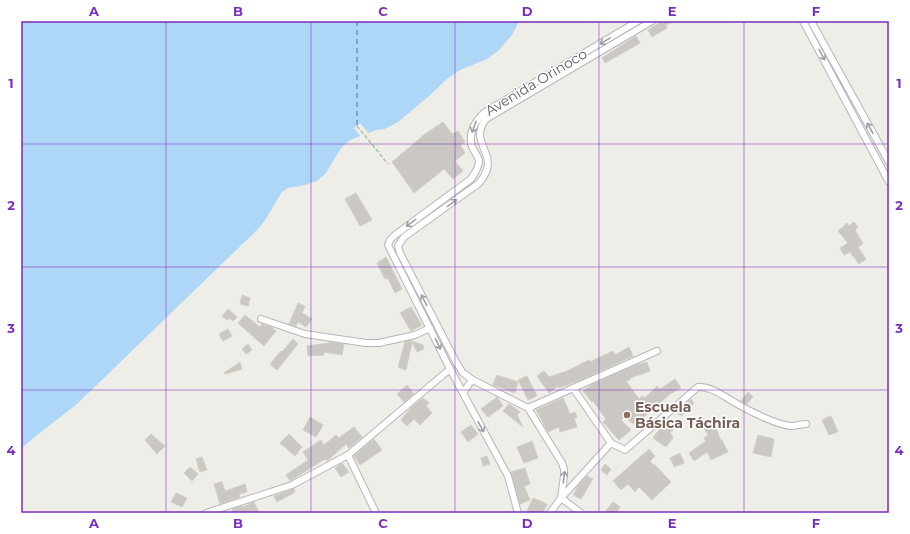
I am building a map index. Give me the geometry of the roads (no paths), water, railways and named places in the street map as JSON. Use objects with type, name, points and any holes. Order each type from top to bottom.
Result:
[{"type":"street","name":"Avenida Orinoco","points":[[518,513],[508,476],[462,393],[388,245],[390,240],[395,235],[471,179],[477,170],[479,161],[472,147],[472,130],[477,120],[485,112],[638,21]]},
{"type":"street","name":"Avenida Orinoco","points":[[528,408],[473,380],[463,373],[400,253],[398,246],[404,237],[478,184],[484,177],[488,163],[487,155],[481,144],[480,131],[486,119],[652,21]]},
{"type":"street","points":[[803,21],[889,182]]},
{"type":"street","points":[[812,21],[889,162]]},
{"type":"street","points":[[261,319],[305,334],[366,343],[379,343],[415,335],[430,328]]},
{"type":"street","points":[[561,498],[564,469],[562,463],[528,408],[657,350]]},
{"type":"street","points":[[206,513],[292,485],[348,455],[450,368]]},
{"type":"street","points":[[462,393],[473,380]]},
{"type":"street","points":[[573,388],[611,443],[625,450],[698,387],[704,386],[710,388],[743,408],[766,418],[790,426],[806,424]]},
{"type":"street","points":[[550,513],[561,498],[611,443]]},
{"type":"street","points":[[348,455],[376,513]]},
{"type":"street","points":[[561,498],[581,513]]},
{"type":"water","points":[[21,21],[519,21],[512,35],[498,51],[487,59],[460,70],[447,79],[398,122],[385,129],[376,130],[350,140],[341,148],[326,173],[317,181],[288,188],[282,192],[259,228],[77,404],[21,449]]},
{"type":"place","name":"Escuela Básica Táchira","points":[[627,415]]}]
